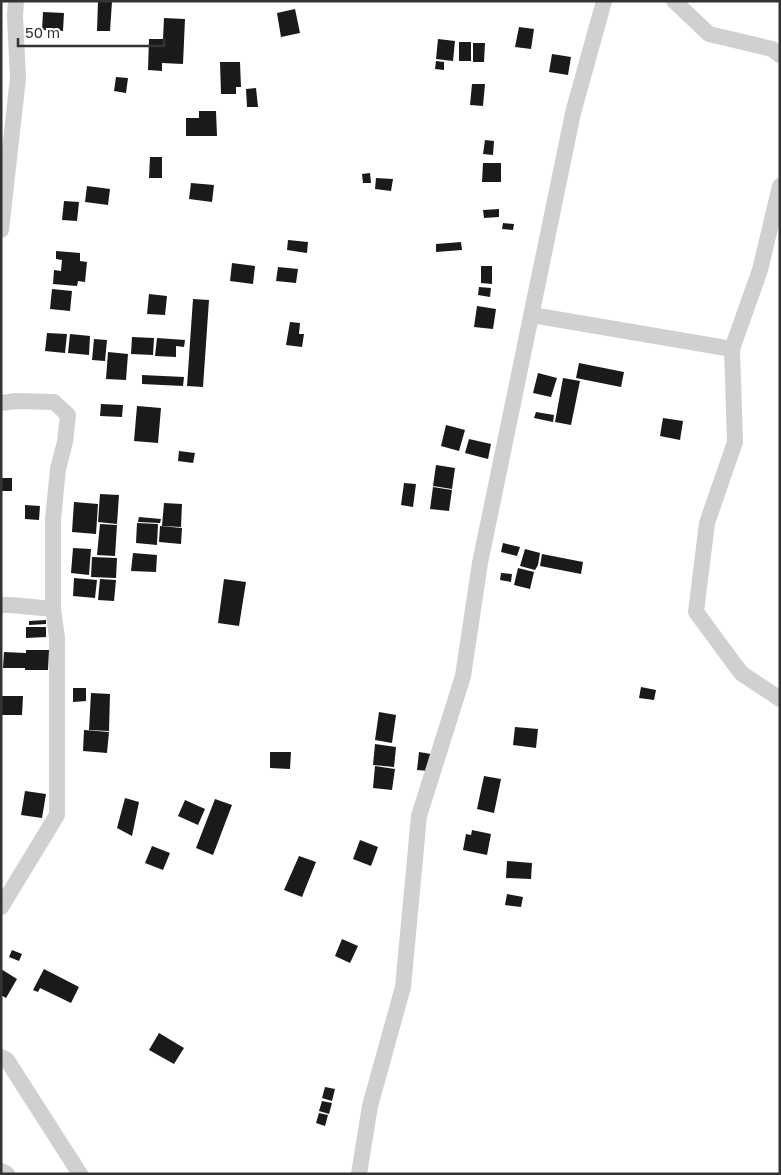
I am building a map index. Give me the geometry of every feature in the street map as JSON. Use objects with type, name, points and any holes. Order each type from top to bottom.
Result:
[{"type":"street","points":[[1,230],[18,78],[16,1]]},
{"type":"street","points":[[359,1174],[370,1106],[403,987],[419,816],[463,676],[480,563],[573,113],[604,1]]},
{"type":"street","points":[[674,1],[709,34],[772,49],[780,54]]},
{"type":"street","points":[[780,186],[760,270],[732,349],[735,442],[707,524],[696,612],[741,673],[780,699]]},
{"type":"street","points":[[532,315],[732,349]]},
{"type":"street","points":[[1,403],[16,401],[54,402],[68,415],[65,442],[58,469],[53,519],[53,609],[57,638],[57,815],[1,907]]},
{"type":"street","points":[[1,605],[53,609]]},
{"type":"street","points":[[1,1057],[7,1060],[80,1174]]},
{"type":"street","points":[[1,1171],[7,1174]]},
{"type":"building","points":[[98,1],[112,2],[110,31],[97,31]]},
{"type":"building","points":[[295,9],[300,33],[281,37],[277,13]]},
{"type":"building","points":[[43,12],[64,13],[63,31],[42,30]]},
{"type":"building","points":[[164,18],[185,19],[183,64],[162,63],[162,71],[148,70],[149,39],[163,39]]},
{"type":"building","points":[[519,27],[534,29],[531,49],[515,47]]},
{"type":"building","points":[[438,39],[455,41],[453,61],[436,59]]},
{"type":"building","points":[[459,42],[471,42],[471,61],[459,61]]},
{"type":"building","points":[[473,43],[485,43],[484,62],[473,62]]},
{"type":"building","points":[[552,54],[571,57],[568,75],[549,72]]},
{"type":"building","points":[[436,61],[444,62],[444,70],[435,69]]},
{"type":"building","points":[[220,62],[240,62],[241,87],[236,87],[236,94],[221,94]]},
{"type":"building","points":[[116,77],[128,78],[126,93],[114,91]]},
{"type":"building","points":[[472,84],[485,84],[483,106],[470,105]]},
{"type":"building","points":[[256,88],[258,107],[247,107],[246,89]]},
{"type":"building","points":[[199,111],[216,111],[217,136],[186,136],[186,118],[199,118]]},
{"type":"building","points":[[485,140],[494,141],[493,155],[483,154]]},
{"type":"building","points":[[150,157],[162,157],[162,178],[149,178]]},
{"type":"building","points":[[483,163],[501,163],[501,182],[482,182]]},
{"type":"building","points":[[370,173],[371,183],[363,183],[362,174]]},
{"type":"building","points":[[376,178],[393,179],[391,191],[375,189]]},
{"type":"building","points":[[191,183],[214,185],[212,202],[189,199]]},
{"type":"building","points":[[87,186],[110,189],[108,205],[85,202]]},
{"type":"building","points":[[64,201],[79,202],[77,221],[62,220]]},
{"type":"building","points":[[499,209],[499,217],[484,218],[483,210]]},
{"type":"building","points":[[503,223],[514,224],[513,230],[502,229]]},
{"type":"building","points":[[288,240],[308,242],[307,253],[287,250]]},
{"type":"building","points":[[461,242],[462,250],[436,252],[436,244]]},
{"type":"building","points":[[56,251],[80,253],[80,261],[87,262],[85,282],[78,281],[77,286],[53,284],[54,270],[61,271],[62,260],[56,259]]},
{"type":"building","points":[[232,263],[255,266],[253,284],[230,281]]},
{"type":"building","points":[[481,266],[492,266],[492,284],[481,283]]},
{"type":"building","points":[[278,267],[298,269],[296,283],[276,281]]},
{"type":"building","points":[[479,287],[491,288],[490,297],[478,295]]},
{"type":"building","points":[[52,289],[72,291],[70,311],[50,309]]},
{"type":"building","points":[[149,294],[167,296],[165,315],[147,314]]},
{"type":"building","points":[[193,299],[209,300],[203,387],[187,386]]},
{"type":"building","points":[[477,306],[496,309],[493,329],[474,327]]},
{"type":"building","points":[[290,322],[300,323],[299,334],[304,334],[302,347],[286,345]]},
{"type":"building","points":[[47,333],[67,334],[65,353],[45,351]]},
{"type":"building","points":[[70,334],[90,336],[89,355],[68,353]]},
{"type":"building","points":[[132,337],[154,338],[153,355],[131,354]]},
{"type":"building","points":[[157,338],[185,340],[184,347],[176,346],[176,357],[155,356]]},
{"type":"building","points":[[94,339],[107,340],[105,361],[92,360]]},
{"type":"building","points":[[108,352],[128,354],[126,380],[106,379]]},
{"type":"building","points":[[579,363],[624,372],[621,387],[576,378]]},
{"type":"building","points":[[538,373],[557,378],[551,397],[533,393]]},
{"type":"building","points":[[142,375],[184,377],[183,386],[142,384]]},
{"type":"building","points":[[563,378],[580,381],[571,425],[555,422]]},
{"type":"building","points":[[101,404],[123,405],[122,417],[100,416]]},
{"type":"building","points":[[137,406],[161,408],[158,443],[134,441]]},
{"type":"building","points":[[536,412],[554,415],[553,422],[534,418]]},
{"type":"building","points":[[663,418],[683,421],[680,440],[660,436]]},
{"type":"building","points":[[446,425],[465,430],[459,451],[441,446]]},
{"type":"building","points":[[469,439],[491,444],[488,459],[465,453]]},
{"type":"building","points":[[179,451],[195,453],[193,463],[178,461]]},
{"type":"building","points":[[436,465],[455,468],[452,489],[433,486]]},
{"type":"building","points":[[1,478],[12,478],[12,491],[1,491]]},
{"type":"building","points":[[404,483],[416,484],[413,507],[401,505]]},
{"type":"building","points":[[433,487],[452,490],[449,511],[430,509]]},
{"type":"building","points":[[100,494],[119,495],[117,524],[98,522]]},
{"type":"building","points":[[74,502],[98,504],[96,534],[72,532]]},
{"type":"building","points":[[164,503],[182,504],[181,527],[162,526]]},
{"type":"building","points":[[25,505],[40,506],[39,520],[25,519]]},
{"type":"building","points":[[139,517],[161,519],[160,523],[138,522]]},
{"type":"building","points":[[137,523],[158,524],[157,545],[136,543]]},
{"type":"building","points":[[100,524],[117,525],[115,556],[97,555]]},
{"type":"building","points":[[160,526],[182,528],[181,544],[159,542]]},
{"type":"building","points":[[503,543],[520,547],[517,556],[501,552]]},
{"type":"building","points":[[73,548],[91,549],[89,575],[71,573]]},
{"type":"building","points":[[525,549],[540,553],[535,570],[520,566]]},
{"type":"building","points":[[133,553],[157,555],[156,572],[131,571]]},
{"type":"building","points":[[542,554],[583,562],[581,574],[540,566]]},
{"type":"building","points":[[92,557],[117,558],[116,578],[91,577]]},
{"type":"building","points":[[518,568],[534,572],[530,589],[514,585]]},
{"type":"building","points":[[501,573],[512,574],[511,582],[500,580]]},
{"type":"building","points":[[74,578],[97,580],[95,598],[73,596]]},
{"type":"building","points":[[100,579],[116,580],[114,601],[98,600]]},
{"type":"building","points":[[224,579],[246,582],[239,626],[218,623]]},
{"type":"building","points":[[46,620],[46,624],[29,625],[29,621]]},
{"type":"building","points":[[26,627],[46,627],[46,637],[26,638]]},
{"type":"building","points":[[26,650],[49,650],[48,670],[3,668],[4,652],[26,653]]},
{"type":"building","points":[[641,687],[656,690],[654,700],[639,698]]},
{"type":"building","points":[[73,688],[86,688],[86,701],[73,702]]},
{"type":"building","points":[[91,693],[110,694],[109,731],[89,730]]},
{"type":"building","points":[[2,696],[23,696],[22,715],[1,715]]},
{"type":"building","points":[[379,712],[396,715],[392,743],[375,740]]},
{"type":"building","points":[[515,727],[538,729],[536,748],[513,745]]},
{"type":"building","points":[[84,730],[109,732],[107,753],[83,751]]},
{"type":"building","points":[[375,744],[396,747],[394,767],[373,765]]},
{"type":"building","points":[[270,752],[291,752],[290,769],[270,768]]},
{"type":"building","points":[[419,752],[431,754],[429,771],[417,770]]},
{"type":"building","points":[[375,766],[395,769],[392,790],[373,788]]},
{"type":"building","points":[[484,776],[501,779],[494,813],[477,809]]},
{"type":"building","points":[[25,791],[46,794],[42,818],[21,815]]},
{"type":"building","points":[[125,798],[139,802],[132,836],[117,828]]},
{"type":"building","points":[[215,799],[232,805],[213,855],[196,848]]},
{"type":"building","points":[[185,800],[205,809],[198,825],[178,816]]},
{"type":"building","points":[[472,830],[491,834],[487,855],[463,850],[466,834],[471,835]]},
{"type":"building","points":[[360,840],[378,847],[371,866],[353,859]]},
{"type":"building","points":[[152,846],[170,853],[163,870],[145,863]]},
{"type":"building","points":[[299,856],[316,862],[302,897],[284,890]]},
{"type":"building","points":[[507,861],[532,863],[531,879],[506,878]]},
{"type":"building","points":[[507,894],[523,897],[521,907],[505,905]]},
{"type":"building","points":[[342,939],[358,946],[350,963],[335,956]]},
{"type":"building","points":[[12,950],[22,954],[19,961],[9,957]]},
{"type":"building","points":[[1,969],[17,979],[6,998],[1,995]]},
{"type":"building","points":[[44,969],[79,987],[71,1003],[40,988],[38,992],[33,990]]},
{"type":"building","points":[[159,1033],[184,1048],[174,1064],[149,1050]]},
{"type":"building","points":[[325,1087],[335,1089],[332,1101],[322,1098]]},
{"type":"building","points":[[322,1101],[332,1103],[329,1114],[319,1111]]},
{"type":"building","points":[[319,1113],[328,1115],[325,1126],[316,1123]]}]
